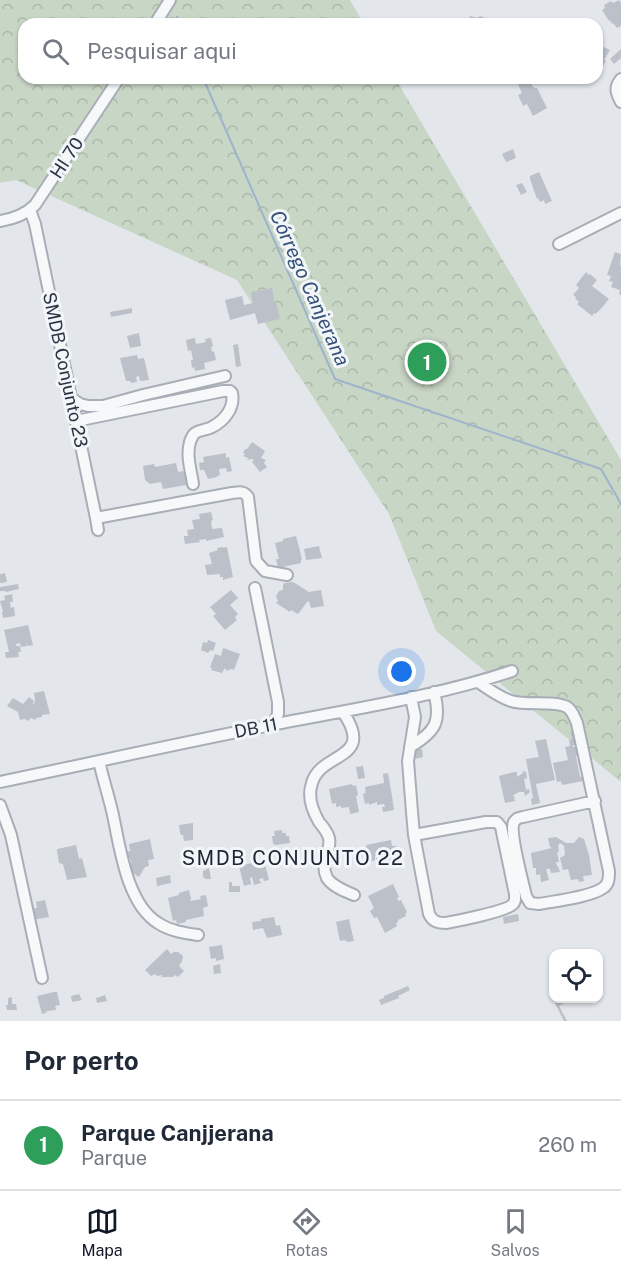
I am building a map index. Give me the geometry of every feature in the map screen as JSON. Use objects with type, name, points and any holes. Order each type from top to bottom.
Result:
[{"type":"street","points":[[159,18],[170,0]]},
{"type":"street","points":[[621,79],[616,92],[621,102]]},
{"type":"street","name":"HI 70","points":[[30,210],[42,197],[115,84]]},
{"type":"street","points":[[0,221],[17,217],[30,210]]},
{"type":"street","name":"SMDB Conjunto 23","points":[[30,210],[35,224],[98,530]]},
{"type":"street","points":[[559,244],[621,213]]},
{"type":"street","points":[[71,398],[80,404],[103,406],[225,376]]},
{"type":"street","points":[[76,421],[230,391],[234,400],[226,415],[211,428],[194,434],[190,441],[188,457],[193,484]]},
{"type":"street","points":[[96,518],[243,492],[248,497],[256,561],[265,571],[287,575]]},
{"type":"street","points":[[255,588],[278,702],[278,714],[273,725]]},
{"type":"street","name":"DB 11","points":[[0,782],[344,712],[478,682],[512,671]]},
{"type":"street","points":[[478,682],[511,701],[567,707],[577,723],[595,801],[609,871],[608,882],[604,888],[595,892],[539,904],[530,903],[526,896],[514,841],[515,821],[518,818],[595,801]]},
{"type":"street","points":[[410,747],[422,740],[434,725],[437,715],[434,692]]},
{"type":"street","points":[[411,697],[415,717],[408,761],[414,835],[427,908],[432,919],[438,923],[446,923],[503,910],[513,904],[515,894],[498,822],[486,822],[414,835]]},
{"type":"street","points":[[344,712],[352,725],[354,735],[352,744],[340,757],[320,769],[312,780],[309,794],[311,807],[329,837],[324,867],[326,875],[330,882],[354,895]]},
{"type":"street","points":[[99,761],[129,883],[135,896],[157,923],[184,933],[198,935]]},
{"type":"street","points":[[0,805],[11,835],[42,978]]},
{"type":"green space","points":[[0,0],[350,0],[360,18],[18,18],[18,84],[399,84],[621,460],[621,782],[436,631],[389,514],[237,280],[16,180],[0,183]]},
{"type":"building","points":[[619,0],[621,26],[617,28],[602,10],[605,8],[604,5]]},
{"type":"building","points":[[604,47],[610,50],[604,60],[606,61],[603,66]]},
{"type":"building","points":[[621,49],[621,58],[614,64],[610,59]]},
{"type":"building","points":[[518,84],[531,84],[537,88],[547,108],[533,116],[527,104],[523,106],[518,95],[522,93]]},
{"type":"building","points":[[513,149],[516,158],[506,162],[502,154]]},
{"type":"building","points":[[539,172],[552,201],[545,204],[544,200],[540,202],[537,199],[530,179],[530,176]]},
{"type":"building","points":[[522,183],[527,192],[521,195],[516,185]]},
{"type":"building","points":[[615,252],[621,254],[621,295],[620,290],[611,287],[613,282],[609,281],[611,276],[607,275]]},
{"type":"building","points":[[586,272],[597,280],[592,286],[609,299],[592,316],[577,304],[579,302],[573,295],[579,288],[576,285]]},
{"type":"building","points":[[272,288],[280,319],[258,324],[255,313],[230,320],[225,300],[242,296],[244,305],[253,303],[251,292]]},
{"type":"building","points":[[132,308],[132,313],[111,317],[110,312]]},
{"type":"building","points":[[139,333],[141,346],[130,348],[127,336]]},
{"type":"building","points":[[195,338],[196,344],[206,342],[205,339],[211,338],[212,352],[214,351],[216,360],[204,363],[205,369],[195,371],[194,367],[192,368],[191,350],[188,351],[186,340]]},
{"type":"building","points":[[238,344],[241,366],[236,367],[233,345]]},
{"type":"building","points":[[137,355],[138,359],[144,358],[149,380],[140,381],[139,376],[136,377],[137,382],[131,383],[126,381],[120,358]]},
{"type":"building","points":[[252,442],[265,451],[261,458],[266,460],[264,463],[267,467],[260,472],[252,462],[254,460],[247,460],[248,458],[243,456],[245,449]]},
{"type":"building","points":[[226,453],[232,471],[227,472],[226,468],[219,469],[220,475],[208,479],[204,470],[200,470],[199,463],[204,462],[203,457]]},
{"type":"building","points":[[176,463],[178,472],[185,473],[186,485],[163,489],[161,482],[150,484],[145,480],[143,466],[154,464],[155,467]]},
{"type":"building","points":[[211,512],[212,529],[222,528],[224,537],[185,544],[184,536],[188,536],[187,530],[194,529],[192,520],[200,519],[199,514]]},
{"type":"building","points":[[296,536],[301,563],[278,568],[276,559],[279,559],[275,543]]},
{"type":"building","points":[[319,546],[322,558],[306,560],[304,549]]},
{"type":"building","points":[[227,547],[233,577],[223,580],[220,574],[207,575],[205,565],[212,564],[209,553]]},
{"type":"building","points":[[5,573],[7,582],[0,583],[0,574]]},
{"type":"building","points":[[293,582],[309,592],[321,590],[324,606],[311,608],[308,601],[298,614],[276,603],[278,601],[276,596],[279,591],[283,590],[284,583]]},
{"type":"building","points":[[18,584],[19,589],[0,591],[0,587]]},
{"type":"building","points":[[231,590],[238,598],[230,605],[238,614],[235,617],[237,620],[225,630],[213,616],[216,614],[210,607]]},
{"type":"building","points":[[12,594],[13,602],[10,602],[11,608],[14,607],[15,616],[3,618],[0,601],[5,600],[4,596]]},
{"type":"building","points":[[28,625],[33,645],[28,646],[26,642],[27,646],[21,647],[20,643],[16,644],[20,646],[19,657],[6,658],[5,652],[9,652],[4,630]]},
{"type":"building","points":[[208,640],[216,643],[213,651],[210,650],[208,653],[201,650],[203,642],[207,643]]},
{"type":"building","points":[[223,648],[240,654],[234,670],[227,671],[225,668],[222,673],[211,670],[215,654],[221,656]]},
{"type":"building","points":[[44,691],[50,714],[37,717],[35,720],[31,718],[28,721],[20,720],[18,712],[7,706],[13,698],[23,704],[29,697],[34,701],[34,705],[35,700],[34,693]]},
{"type":"building","points":[[573,731],[575,745],[573,747],[576,747],[580,777],[583,781],[562,785],[561,781],[557,782],[553,763],[568,760],[565,747],[570,746],[569,740],[572,739],[570,732]]},
{"type":"building","points":[[546,739],[555,780],[536,784],[540,803],[532,805],[531,799],[533,798],[526,759],[539,757],[535,741]]},
{"type":"building","points":[[422,749],[423,757],[415,759],[413,751]]},
{"type":"building","points":[[363,766],[365,778],[358,779],[356,767]]},
{"type":"building","points":[[522,771],[526,772],[527,779],[524,778],[526,790],[529,789],[530,792],[525,796],[524,792],[519,792],[512,796],[515,801],[505,803],[499,776],[517,772],[517,777],[523,773]]},
{"type":"building","points":[[388,773],[393,802],[391,803],[393,803],[394,810],[383,812],[384,804],[377,805],[377,802],[365,804],[363,794],[366,793],[365,787],[384,783],[383,774]]},
{"type":"building","points":[[356,785],[359,812],[350,814],[349,807],[341,808],[341,806],[336,807],[336,803],[332,804],[329,789]]},
{"type":"building","points":[[193,823],[193,840],[184,841],[179,825]]},
{"type":"building","points":[[282,830],[282,833],[289,836],[290,843],[273,844],[274,831]]},
{"type":"building","points":[[556,837],[566,843],[574,843],[579,837],[584,839],[592,875],[583,876],[584,881],[571,880],[568,869],[563,870],[560,858],[565,855],[564,846],[560,843],[559,852],[557,852],[559,862],[556,862],[560,872],[551,873],[550,869],[546,869],[549,880],[541,882],[540,874],[536,875],[536,868],[533,868],[531,853],[552,848],[548,838]]},
{"type":"building","points":[[150,839],[154,859],[148,860],[149,866],[145,867],[139,877],[126,869],[131,862],[126,852],[130,851],[129,844]]},
{"type":"building","points":[[391,840],[392,846],[396,846],[398,855],[392,858],[394,864],[384,864],[385,866],[378,867],[376,858],[380,855],[375,856],[375,860],[369,862],[366,845]]},
{"type":"building","points":[[76,845],[87,877],[67,880],[63,864],[59,863],[57,849]]},
{"type":"building","points":[[264,860],[269,880],[259,879],[261,883],[254,885],[252,877],[250,878],[251,884],[244,886],[239,866]]},
{"type":"building","points":[[209,868],[211,879],[206,879],[203,877],[203,871]]},
{"type":"building","points":[[170,875],[171,883],[157,886],[156,878]]},
{"type":"building","points":[[229,882],[232,882],[232,886],[240,886],[240,892],[229,892]]},
{"type":"building","points":[[393,884],[399,897],[398,901],[401,900],[407,912],[406,916],[398,920],[397,926],[385,933],[377,917],[374,918],[370,911],[374,908],[368,896]]},
{"type":"building","points":[[189,890],[190,901],[201,899],[200,896],[206,895],[208,906],[203,908],[204,916],[177,924],[176,920],[173,921],[168,898]]},
{"type":"building","points":[[45,900],[49,917],[32,920],[30,909],[37,908],[36,902]]},
{"type":"building","points":[[518,914],[519,921],[504,924],[503,917]]},
{"type":"building","points":[[274,917],[276,926],[280,925],[282,935],[267,938],[263,928],[253,930],[252,922],[261,921],[261,919]]},
{"type":"building","points":[[349,919],[354,941],[340,941],[336,922]]},
{"type":"building","points":[[222,945],[224,959],[216,961],[216,958],[211,959],[209,947]]},
{"type":"building","points":[[167,949],[171,954],[178,952],[183,956],[179,966],[184,971],[178,977],[175,975],[161,977],[163,975],[155,974],[151,976],[145,970]]},
{"type":"building","points":[[220,964],[221,973],[214,974],[213,966]]},
{"type":"building","points":[[408,986],[410,990],[398,996],[399,998],[381,1005],[379,1000],[384,996]]},
{"type":"building","points":[[57,992],[60,1005],[55,1006],[56,1010],[42,1014],[37,996]]},
{"type":"building","points":[[79,994],[82,1000],[72,1002],[71,996]]},
{"type":"building","points":[[105,995],[107,1001],[97,1003],[96,998]]},
{"type":"building","points":[[12,997],[12,1003],[16,1004],[17,1010],[7,1010],[8,998]]},
{"type":"building","points":[[555,1003],[564,1003],[559,1006],[567,1021],[564,1021]]},
{"type":"waterway","name":"Córrego Canjerana","points":[[206,84],[335,379],[601,469],[621,504]]},
{"type":"place","name":"Parque Canjjerana","points":[[427,362]]},
{"type":"district","name":"SMDB CONJUNTO 22","points":[[293,858]]}]
